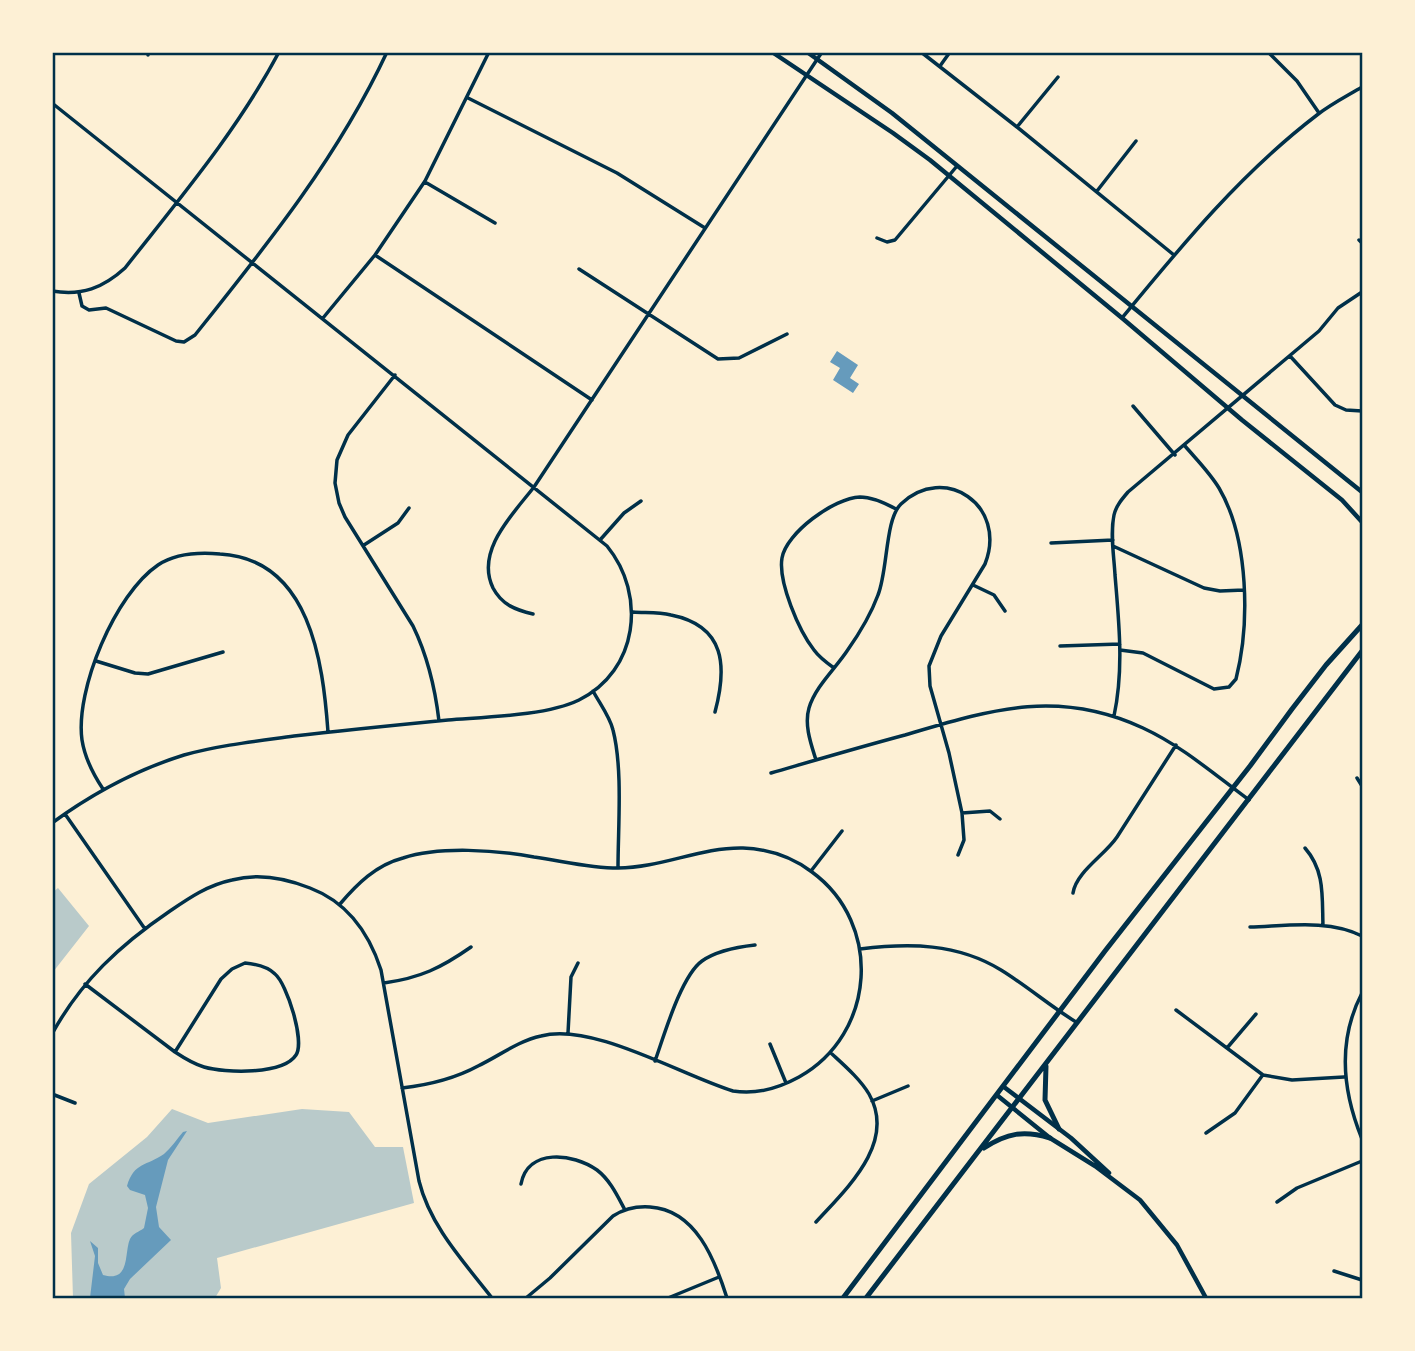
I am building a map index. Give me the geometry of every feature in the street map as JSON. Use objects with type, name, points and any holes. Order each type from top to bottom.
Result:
[{"type":"main road","points":[[772,52],[894,132],[949,175],[1342,500],[1363,522]]},
{"type":"main road","points":[[807,52],[865,92],[1363,492]]},
{"type":"main road","points":[[843,1298],[1326,665],[1363,625]]},
{"type":"main road","points":[[866,1298],[1363,651]]},
{"type":"main road","points":[[1046,1064],[1045,1100],[1059,1129]]},
{"type":"main road","points":[[1004,1087],[1059,1129],[1140,1200],[1177,1245],[1206,1298]]},
{"type":"main road","points":[[998,1096],[1051,1138],[1120,1183]]},
{"type":"main road","points":[[981,1150],[999,1138],[1014,1133],[1034,1133],[1051,1138]]},
{"type":"street","points":[[52,290],[79,293],[101,286],[118,274],[177,202],[247,107],[279,52]]},
{"type":"street","points":[[79,293],[85,309],[106,308],[176,341],[184,341],[195,335],[254,262],[320,173],[361,105],[387,52]]},
{"type":"street","points":[[323,318],[375,255],[425,181],[489,52]]},
{"type":"street","points":[[533,614],[512,608],[502,601],[491,584],[488,557],[496,539],[534,487],[822,52]]},
{"type":"street","points":[[920,52],[1174,255]]},
{"type":"street","points":[[940,66],[950,52]]},
{"type":"street","points":[[1268,52],[1297,81],[1319,113]]},
{"type":"street","points":[[1017,127],[1058,77]]},
{"type":"street","points":[[1122,318],[1174,255],[1244,178],[1319,113],[1363,87]]},
{"type":"street","points":[[467,98],[617,173],[705,228]]},
{"type":"street","points":[[52,103],[600,540],[612,552],[625,575],[632,612],[632,630],[623,656],[612,674],[582,699],[559,707],[328,732],[242,743],[195,753],[161,763],[103,789],[52,823]]},
{"type":"street","points":[[1097,191],[1136,141]]},
{"type":"street","points":[[877,238],[887,242],[895,240],[957,166]]},
{"type":"street","points":[[425,181],[495,223]]},
{"type":"street","points":[[375,255],[592,400]]},
{"type":"street","points":[[579,268],[718,359],[739,358],[787,334]]},
{"type":"street","points":[[1114,716],[1119,694],[1120,644],[1113,543],[1114,517],[1122,499],[1319,331],[1338,308],[1363,292]]},
{"type":"street","points":[[1290,356],[1335,405],[1346,410],[1363,411]]},
{"type":"street","points":[[395,375],[348,435],[337,460],[335,483],[339,503],[422,643],[432,674],[439,721]]},
{"type":"street","points":[[1133,406],[1175,455]]},
{"type":"street","points":[[1120,650],[1143,653],[1214,689],[1229,687],[1236,680],[1244,590],[1238,545],[1222,495],[1185,446]]},
{"type":"street","points":[[816,760],[808,731],[809,707],[848,651],[877,599],[896,509],[917,493],[931,488],[961,493],[974,502],[986,517],[991,543],[985,564],[930,657],[930,686],[942,724],[962,813],[964,840],[958,855]]},
{"type":"street","points":[[834,668],[813,649],[801,625],[783,580],[784,551],[791,539],[808,522],[851,499],[871,498],[896,509]]},
{"type":"street","points":[[600,540],[624,513],[641,501]]},
{"type":"street","points":[[364,545],[398,523],[409,508]]},
{"type":"street","points":[[1051,543],[1113,543],[1204,588],[1220,591],[1244,590]]},
{"type":"street","points":[[103,789],[87,761],[81,727],[83,694],[125,598],[137,583],[158,565],[188,554],[225,554],[241,558],[271,572],[284,583],[303,613],[317,650],[323,675],[328,732]]},
{"type":"street","points":[[973,585],[994,595],[1005,611]]},
{"type":"street","points":[[632,612],[673,615],[692,622],[706,633],[716,646],[721,660],[722,689],[715,712]]},
{"type":"street","points":[[1059,646],[1120,644]]},
{"type":"street","points":[[96,661],[135,673],[148,674],[223,652]]},
{"type":"street","points":[[593,691],[611,723],[615,739],[618,868]]},
{"type":"street","points":[[771,773],[984,712],[1026,706],[1063,707],[1114,716],[1141,727],[1176,745],[1249,800]]},
{"type":"street","points":[[1073,893],[1076,881],[1107,851],[1176,745]]},
{"type":"street","points":[[1357,778],[1363,786]]},
{"type":"street","points":[[962,813],[990,811],[1000,818]]},
{"type":"street","points":[[65,814],[145,929]]},
{"type":"street","points":[[811,871],[842,831]]},
{"type":"street","points":[[340,904],[354,888],[379,868],[419,854],[500,853],[579,866],[618,868],[742,848],[777,853],[811,871],[839,899],[851,922],[861,962],[859,996],[850,1025],[832,1053],[810,1071],[786,1083],[758,1091],[733,1091],[596,1038],[568,1032],[529,1039],[463,1073],[433,1083],[402,1088]]},
{"type":"street","points":[[1304,848],[1316,863],[1321,877],[1323,926]]},
{"type":"street","points":[[52,1034],[85,984],[117,950],[205,889],[242,878],[268,877],[313,889],[340,904],[368,937],[377,958],[424,1198],[446,1239],[492,1298]]},
{"type":"street","points":[[1250,927],[1323,926],[1343,928],[1363,936]]},
{"type":"street","points":[[655,1061],[684,985],[697,966],[716,954],[755,945]]},
{"type":"street","points":[[859,949],[918,945],[960,951],[1001,970],[1078,1024]]},
{"type":"street","points":[[384,983],[419,977],[439,968],[471,947]]},
{"type":"street","points":[[568,1032],[570,983],[572,971],[578,963]]},
{"type":"street","points":[[85,984],[175,1052],[197,1064],[218,1069],[265,1070],[279,1067],[289,1061],[298,1050],[298,1036],[286,994],[278,977],[269,970],[251,964],[232,968],[175,1052]]},
{"type":"street","points":[[1363,993],[1350,1025],[1344,1077],[1351,1110],[1363,1139]]},
{"type":"street","points":[[1176,1010],[1263,1075],[1292,1080],[1344,1077]]},
{"type":"street","points":[[1227,1048],[1255,1014]]},
{"type":"street","points":[[769,1044],[786,1083]]},
{"type":"street","points":[[816,1222],[844,1192],[872,1149],[877,1120],[872,1101],[860,1081],[832,1053]]},
{"type":"street","points":[[1206,1133],[1235,1113],[1263,1075]]},
{"type":"street","points":[[872,1101],[908,1086]]},
{"type":"street","points":[[52,1094],[75,1103]]},
{"type":"street","points":[[521,1184],[523,1172],[534,1163],[552,1157],[573,1158],[592,1167],[608,1181],[625,1210]]},
{"type":"street","points":[[1277,1202],[1297,1188],[1363,1161]]},
{"type":"street","points":[[526,1298],[607,1222],[625,1210],[645,1206],[661,1208],[687,1222],[701,1239],[727,1298]]},
{"type":"street","points":[[1334,1271],[1363,1280]]},
{"type":"street","points":[[668,1298],[719,1277]]},
{"type":"shaded area","points":[[58,888],[89,926],[53,972],[53,892]]},
{"type":"shaded area","points":[[172,1109],[208,1123],[302,1109],[349,1112],[375,1147],[403,1147],[414,1203],[217,1258],[221,1288],[215,1298],[73,1298],[71,1233],[89,1184],[147,1137]]},
{"type":"water","points":[[837,351],[858,365],[850,378],[859,384],[853,393],[833,380],[840,368],[830,362]]},
{"type":"water","points":[[187,1131],[168,1160],[156,1207],[159,1227],[171,1240],[130,1279],[124,1289],[125,1298],[90,1298],[95,1256],[90,1241],[98,1248],[98,1263],[103,1275],[118,1275],[125,1265],[130,1239],[144,1228],[148,1208],[145,1195],[130,1190],[127,1186],[130,1178],[137,1168],[164,1154],[183,1132]]}]
